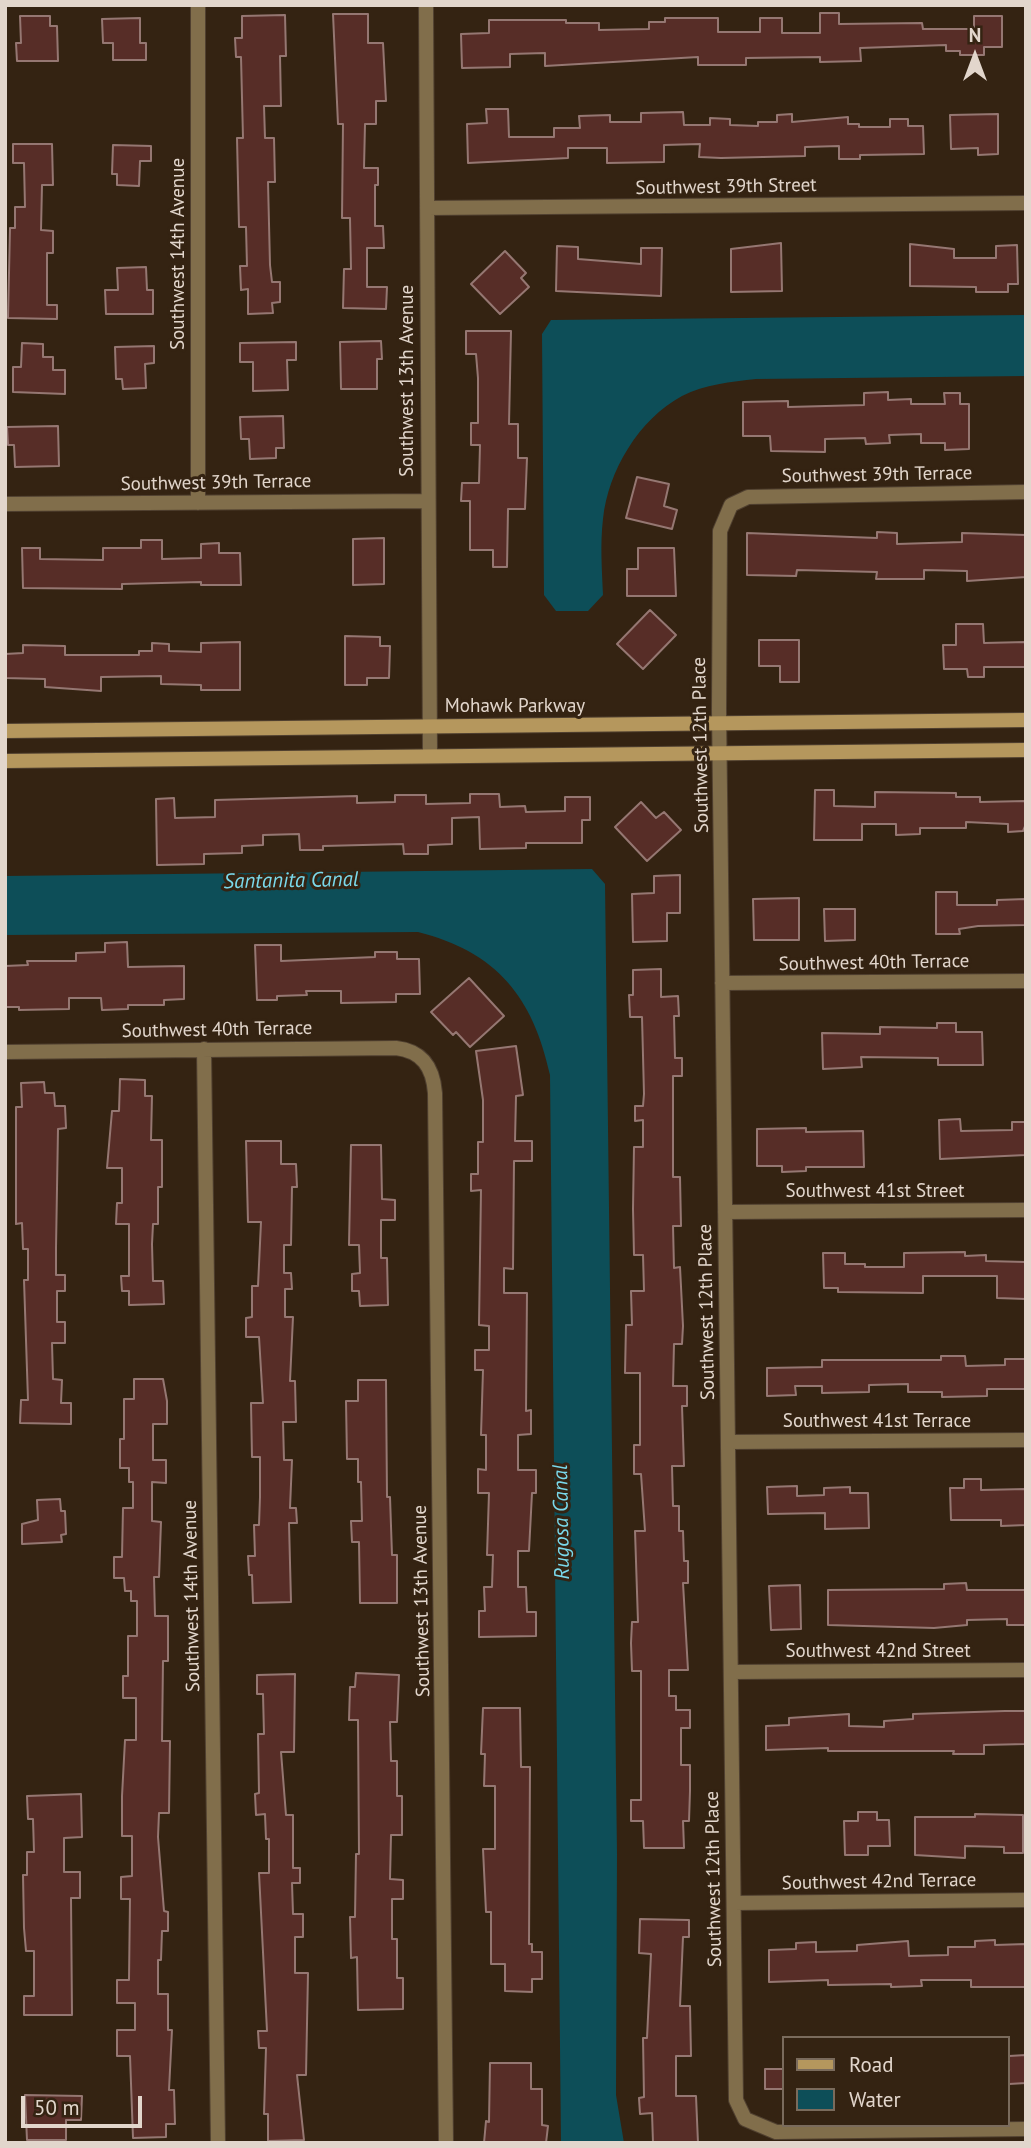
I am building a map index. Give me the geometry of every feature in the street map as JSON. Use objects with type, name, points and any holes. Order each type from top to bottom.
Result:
[{"type":"street","name":"Southwest 14th Avenue","points":[[198,5],[198,503]]},
{"type":"street","name":"Southwest 13th Avenue","points":[[426,5],[430,757]]},
{"type":"street","name":"Southwest 39th Street","points":[[427,208],[1026,202]]},
{"type":"street","name":"Southwest 39th Terrace","points":[[731,505],[748,497],[1026,492]]},
{"type":"street","name":"Southwest 39th Terrace","points":[[5,504],[428,501]]},
{"type":"street","name":"Southwest 12th Place","points":[[731,505],[720,531],[719,753],[736,2100],[745,2119],[776,2132],[1026,2129]]},
{"type":"street","name":"Mohawk Parkway","points":[[5,731],[1026,720]]},
{"type":"street","points":[[5,761],[1026,750]]},
{"type":"street","name":"Southwest 40th Terrace","points":[[722,983],[1026,981]]},
{"type":"street","name":"Southwest 40th Terrace","points":[[5,1052],[396,1048],[413,1052],[425,1061]]},
{"type":"street","name":"Southwest 14th Avenue","points":[[204,1049],[218,2143]]},
{"type":"street","name":"Southwest 13th Avenue","points":[[425,1061],[435,1093],[446,2143]]},
{"type":"street","name":"Southwest 41st Street","points":[[725,1212],[1026,1210]]},
{"type":"street","name":"Southwest 41st Terrace","points":[[728,1442],[1026,1440]]},
{"type":"street","name":"Southwest 42nd Street","points":[[731,1672],[1026,1670]]},
{"type":"street","name":"Southwest 42nd Terrace","points":[[734,1903],[1026,1900]]},
{"type":"water","points":[[1026,315],[1026,376],[756,379],[709,386],[682,396],[666,406],[639,432],[611,483],[602,528],[603,595],[588,611],[556,611],[544,595],[542,334],[551,320]]},
{"type":"water","points":[[592,869],[605,884],[617,1854],[616,2095],[624,2143],[561,2143],[550,1075],[543,1047],[522,1001],[490,965],[446,941],[418,932],[5,935],[5,876]]},
{"type":"building","points":[[820,13],[839,13],[839,24],[922,23],[923,29],[974,29],[974,16],[1002,16],[1002,47],[984,47],[984,55],[960,55],[960,51],[946,51],[946,45],[860,48],[861,61],[820,62],[820,57],[746,58],[746,65],[698,65],[698,57],[545,66],[545,53],[510,54],[510,67],[462,68],[461,34],[489,33],[489,20],[599,23],[599,30],[649,29],[649,22],[665,22],[665,18],[718,18],[718,32],[760,32],[760,18],[782,18],[782,33],[820,33]]},
{"type":"building","points":[[333,14],[368,14],[368,43],[383,43],[386,101],[376,101],[376,124],[365,124],[364,168],[378,168],[378,185],[375,185],[375,226],[383,226],[384,248],[367,248],[367,287],[387,287],[386,309],[343,308],[344,269],[351,269],[350,218],[342,218],[343,124],[338,124]]},
{"type":"building","points":[[285,15],[286,56],[280,56],[281,106],[264,106],[265,138],[274,138],[275,182],[268,182],[270,265],[272,282],[280,282],[280,302],[272,303],[273,313],[248,314],[248,289],[241,290],[240,266],[247,266],[246,227],[239,227],[237,138],[243,138],[241,57],[236,57],[235,38],[242,38],[242,16]]},
{"type":"building","points":[[20,16],[50,16],[50,26],[57,26],[58,61],[17,61],[16,43],[21,43]]},
{"type":"building","points":[[140,18],[140,43],[146,43],[146,60],[113,60],[113,43],[103,43],[102,19]]},
{"type":"building","points":[[486,109],[508,109],[509,137],[554,137],[554,128],[580,128],[579,116],[610,115],[610,122],[641,122],[641,113],[683,112],[684,125],[710,125],[710,118],[730,119],[730,125],[758,126],[758,122],[777,122],[777,115],[792,114],[792,122],[848,117],[848,124],[859,124],[859,127],[890,127],[890,119],[908,119],[908,126],[923,126],[924,154],[860,155],[860,159],[839,159],[839,146],[805,147],[805,156],[721,158],[699,157],[700,144],[664,145],[664,162],[607,163],[607,148],[568,148],[568,158],[468,163],[467,124],[487,123]]},
{"type":"building","points":[[998,114],[998,154],[978,155],[978,148],[951,149],[950,115]]},
{"type":"building","points":[[13,144],[52,144],[53,185],[42,185],[41,230],[53,231],[53,253],[47,253],[47,305],[57,305],[57,319],[8,318],[10,228],[15,228],[15,207],[25,207],[24,163],[13,163]]},
{"type":"building","points":[[113,145],[151,146],[151,161],[140,161],[139,186],[117,185],[117,174],[112,174]]},
{"type":"building","points":[[781,243],[782,291],[731,292],[731,249]]},
{"type":"building","points":[[910,244],[954,249],[954,258],[996,258],[996,246],[1017,245],[1018,284],[1008,284],[1008,292],[976,292],[976,287],[910,286]]},
{"type":"building","points":[[557,246],[578,247],[578,259],[641,264],[641,248],[662,248],[661,296],[556,291]]},
{"type":"building","points":[[505,251],[526,273],[521,278],[529,287],[500,314],[471,284]]},
{"type":"building","points":[[146,267],[147,290],[153,290],[153,314],[106,314],[105,290],[118,290],[117,268]]},
{"type":"building","points":[[466,331],[511,331],[509,424],[518,424],[518,458],[527,458],[525,509],[508,509],[507,567],[493,567],[493,550],[470,550],[470,501],[461,501],[462,483],[479,483],[480,445],[471,445],[471,423],[478,423],[476,354],[466,354]]},
{"type":"building","points":[[381,341],[382,359],[377,359],[377,389],[341,389],[340,342]]},
{"type":"building","points":[[296,342],[296,360],[287,360],[288,390],[253,391],[253,362],[240,362],[240,343]]},
{"type":"building","points":[[22,343],[43,344],[43,357],[53,357],[53,370],[65,370],[65,394],[13,392],[13,367],[21,367]]},
{"type":"building","points":[[154,346],[154,363],[145,364],[146,388],[123,389],[122,379],[116,379],[115,347]]},
{"type":"building","points":[[888,392],[888,400],[911,399],[911,404],[945,404],[944,393],[960,393],[960,404],[969,404],[969,449],[945,450],[945,443],[921,443],[921,434],[889,435],[890,443],[866,444],[865,438],[825,439],[825,452],[771,451],[770,436],[743,436],[743,402],[788,401],[788,407],[864,405],[864,393]]},
{"type":"building","points":[[283,416],[284,448],[276,448],[276,458],[250,459],[249,439],[241,439],[240,417]]},
{"type":"building","points":[[58,426],[59,466],[15,467],[14,445],[8,445],[7,427]]},
{"type":"building","points":[[637,477],[669,484],[664,506],[677,510],[672,529],[626,518]]},
{"type":"building","points":[[877,532],[897,533],[897,544],[962,542],[962,533],[1026,535],[1026,577],[967,581],[967,571],[924,570],[924,579],[876,579],[877,572],[797,570],[796,576],[747,575],[747,533],[877,538]]},
{"type":"building","points":[[384,538],[384,584],[353,585],[353,539]]},
{"type":"building","points":[[141,540],[162,540],[162,559],[201,558],[201,544],[219,543],[219,553],[240,553],[241,585],[201,585],[201,582],[122,584],[122,589],[23,588],[22,548],[40,548],[40,559],[103,560],[103,548],[141,548]]},
{"type":"building","points":[[638,548],[674,548],[676,596],[627,596],[627,569],[638,569]]},
{"type":"building","points":[[650,610],[676,635],[643,669],[617,644]]},
{"type":"building","points":[[956,624],[983,624],[984,643],[1026,642],[1026,667],[984,667],[984,677],[968,677],[967,669],[944,669],[943,645],[956,645]]},
{"type":"building","points":[[345,636],[380,637],[380,646],[390,646],[389,678],[367,678],[367,685],[345,685]]},
{"type":"building","points":[[759,640],[799,640],[799,682],[780,682],[780,666],[759,666]]},
{"type":"building","points":[[240,642],[240,690],[201,690],[201,685],[161,684],[161,676],[101,677],[101,691],[45,687],[45,679],[5,678],[5,654],[23,653],[23,645],[65,646],[65,655],[139,655],[139,651],[152,651],[152,643],[169,644],[169,651],[201,652],[201,643]]},
{"type":"building","points":[[815,790],[834,790],[834,806],[875,807],[875,792],[956,793],[956,797],[980,797],[980,802],[1026,801],[1026,824],[1023,831],[1008,832],[1008,824],[966,822],[966,828],[920,828],[920,834],[896,835],[896,824],[862,824],[862,840],[814,840]]},
{"type":"building","points":[[470,794],[499,794],[500,807],[525,806],[526,812],[565,811],[565,797],[590,797],[590,820],[582,820],[582,843],[526,843],[526,848],[480,849],[479,817],[452,818],[452,844],[428,845],[428,854],[404,854],[403,844],[323,846],[323,850],[300,850],[299,834],[263,835],[263,845],[242,846],[242,853],[204,854],[204,864],[157,865],[156,799],[174,798],[175,818],[215,817],[215,800],[357,796],[357,803],[395,802],[395,795],[426,795],[426,804],[470,803]]},
{"type":"building","points":[[641,802],[656,818],[664,812],[681,830],[647,861],[615,827]]},
{"type":"building","points":[[680,875],[680,913],[667,913],[667,941],[633,942],[632,894],[654,893],[654,876]]},
{"type":"building","points":[[936,892],[957,892],[957,905],[997,905],[997,900],[1026,899],[1026,925],[978,926],[959,929],[960,934],[936,934]]},
{"type":"building","points":[[799,898],[799,940],[754,940],[753,899]]},
{"type":"building","points":[[824,909],[855,909],[855,940],[825,941]]},
{"type":"building","points":[[127,942],[128,967],[184,966],[184,999],[164,1000],[164,1005],[128,1005],[128,1009],[102,1010],[101,998],[69,998],[69,1009],[19,1010],[19,1007],[5,1007],[5,966],[28,965],[27,961],[76,961],[76,953],[105,952],[105,943]]},
{"type":"building","points":[[255,945],[281,945],[281,961],[375,957],[375,952],[397,952],[397,959],[419,959],[420,994],[396,994],[396,1002],[341,1003],[341,991],[306,991],[307,995],[257,1000]]},
{"type":"building","points":[[661,969],[661,997],[678,996],[679,1016],[674,1016],[675,1058],[682,1058],[682,1076],[673,1076],[673,1177],[680,1177],[681,1226],[673,1226],[674,1268],[680,1267],[683,1326],[682,1344],[674,1344],[673,1386],[687,1386],[687,1406],[682,1406],[684,1466],[672,1466],[673,1506],[679,1506],[679,1531],[683,1531],[684,1561],[688,1561],[688,1583],[683,1583],[688,1670],[669,1670],[669,1696],[676,1696],[676,1710],[690,1710],[690,1728],[681,1728],[681,1765],[690,1765],[689,1821],[683,1821],[684,1848],[644,1848],[643,1821],[631,1821],[631,1800],[641,1800],[641,1671],[632,1671],[631,1643],[632,1622],[638,1622],[635,1531],[645,1531],[641,1474],[634,1474],[634,1445],[640,1445],[640,1373],[625,1373],[626,1325],[632,1325],[631,1291],[644,1291],[643,1255],[634,1255],[633,1209],[634,1147],[643,1147],[643,1120],[635,1121],[635,1106],[643,1106],[644,1094],[642,1017],[630,1017],[629,995],[633,995],[633,970]]},
{"type":"building","points":[[469,978],[504,1016],[470,1047],[456,1032],[453,1035],[431,1012]]},
{"type":"building","points":[[937,1023],[956,1023],[956,1032],[982,1032],[983,1065],[938,1065],[938,1058],[861,1057],[862,1067],[823,1069],[822,1033],[880,1034],[880,1027],[937,1028]]},
{"type":"building","points":[[516,1046],[523,1095],[516,1096],[515,1141],[532,1141],[532,1161],[514,1161],[513,1269],[504,1268],[504,1293],[527,1293],[526,1411],[531,1410],[531,1434],[518,1435],[518,1470],[536,1470],[536,1493],[532,1493],[529,1551],[518,1551],[518,1587],[526,1587],[527,1612],[536,1612],[536,1636],[479,1637],[479,1611],[485,1611],[484,1587],[492,1587],[493,1555],[487,1555],[489,1493],[478,1493],[478,1469],[486,1470],[486,1435],[481,1435],[483,1370],[475,1370],[475,1350],[489,1350],[489,1326],[479,1325],[481,1190],[471,1191],[471,1174],[478,1174],[478,1142],[483,1142],[483,1100],[476,1051]]},
{"type":"building","points":[[120,1079],[145,1080],[145,1096],[152,1096],[151,1140],[162,1140],[162,1187],[158,1187],[158,1224],[153,1224],[152,1244],[153,1281],[163,1281],[164,1304],[129,1305],[129,1291],[122,1291],[121,1276],[129,1276],[129,1224],[116,1224],[117,1203],[122,1203],[122,1168],[107,1168],[112,1111],[119,1111]]},
{"type":"building","points":[[44,1082],[45,1093],[54,1093],[55,1106],[65,1106],[66,1128],[58,1129],[56,1275],[65,1275],[65,1291],[57,1291],[57,1322],[65,1322],[65,1343],[52,1343],[53,1379],[62,1380],[61,1403],[71,1403],[71,1424],[20,1423],[21,1400],[28,1400],[24,1280],[28,1280],[28,1249],[23,1249],[22,1223],[16,1224],[16,1107],[22,1107],[21,1083]]},
{"type":"building","points":[[960,1119],[961,1131],[1012,1130],[1012,1122],[1026,1122],[1026,1155],[940,1159],[939,1120]]},
{"type":"building","points":[[806,1128],[806,1132],[863,1131],[864,1167],[806,1167],[806,1171],[782,1172],[782,1166],[757,1166],[757,1129]]},
{"type":"building","points":[[246,1141],[281,1141],[281,1164],[296,1164],[297,1187],[292,1187],[291,1245],[284,1245],[284,1273],[291,1273],[292,1289],[285,1289],[285,1317],[293,1317],[290,1381],[295,1381],[296,1422],[283,1422],[284,1460],[292,1460],[290,1508],[296,1508],[297,1523],[289,1523],[291,1602],[253,1603],[252,1575],[249,1575],[248,1556],[255,1556],[254,1525],[259,1525],[260,1497],[260,1457],[252,1457],[251,1403],[263,1403],[259,1337],[246,1337],[246,1318],[252,1317],[252,1286],[258,1286],[261,1222],[248,1222]]},
{"type":"building","points":[[351,1145],[381,1145],[382,1199],[395,1200],[395,1220],[381,1220],[381,1258],[387,1258],[388,1305],[360,1306],[359,1291],[352,1291],[352,1274],[360,1273],[359,1245],[349,1245]]},
{"type":"building","points":[[965,1252],[965,1256],[986,1255],[986,1261],[1026,1262],[1026,1299],[997,1298],[997,1276],[923,1276],[923,1293],[838,1292],[838,1288],[824,1288],[823,1253],[845,1253],[845,1264],[904,1267],[904,1253]]},
{"type":"building","points":[[941,1356],[965,1356],[966,1366],[1005,1365],[1005,1359],[1026,1359],[1026,1389],[987,1389],[987,1396],[942,1397],[942,1392],[908,1392],[908,1384],[869,1385],[869,1392],[822,1393],[822,1386],[795,1386],[796,1395],[767,1396],[767,1368],[822,1367],[822,1360],[941,1360]]},
{"type":"building","points":[[134,1379],[163,1379],[167,1401],[167,1424],[153,1424],[153,1460],[166,1460],[166,1483],[152,1482],[152,1521],[161,1522],[159,1577],[154,1577],[155,1616],[168,1616],[168,1661],[163,1661],[162,1741],[170,1741],[169,1813],[159,1813],[158,1837],[168,1931],[162,1931],[161,1960],[158,1960],[158,1994],[168,1994],[168,2030],[172,2030],[169,2090],[174,2090],[175,2124],[166,2124],[166,2137],[133,2138],[130,2056],[117,2056],[117,2030],[135,2030],[135,2003],[117,2003],[117,1980],[129,1980],[130,1899],[121,1899],[121,1877],[132,1876],[132,1836],[122,1836],[122,1796],[125,1740],[136,1740],[136,1698],[123,1698],[123,1676],[128,1676],[128,1636],[137,1636],[137,1601],[131,1601],[131,1591],[125,1591],[124,1578],[114,1578],[114,1557],[122,1557],[123,1508],[133,1508],[133,1482],[129,1482],[129,1468],[120,1468],[120,1439],[124,1439],[124,1399],[134,1399]]},
{"type":"building","points":[[358,1380],[386,1380],[387,1497],[390,1497],[392,1555],[397,1555],[397,1603],[360,1603],[359,1542],[352,1542],[351,1521],[362,1521],[361,1482],[358,1482],[358,1459],[347,1459],[346,1401],[358,1401]]},
{"type":"building","points":[[964,1479],[981,1479],[981,1490],[1026,1489],[1026,1525],[1001,1526],[1001,1520],[951,1520],[950,1488],[964,1488]]},
{"type":"building","points":[[797,1486],[797,1496],[824,1495],[824,1488],[850,1487],[850,1493],[868,1493],[869,1528],[825,1529],[825,1513],[768,1514],[767,1487]]},
{"type":"building","points":[[60,1499],[61,1511],[65,1511],[66,1534],[61,1535],[62,1542],[22,1544],[22,1524],[38,1520],[37,1500]]},
{"type":"building","points":[[966,1583],[967,1590],[1026,1590],[1026,1625],[1007,1625],[1007,1619],[967,1620],[967,1625],[934,1628],[828,1625],[828,1590],[944,1589],[944,1584]]},
{"type":"building","points":[[800,1585],[801,1629],[771,1630],[769,1586]]},
{"type":"building","points":[[356,1673],[399,1675],[397,1722],[390,1722],[391,1761],[397,1761],[397,1796],[402,1796],[402,1835],[391,1835],[390,1879],[403,1880],[403,1899],[392,1899],[392,1939],[397,1939],[397,1978],[403,1978],[403,2009],[358,2010],[357,1957],[351,1958],[350,1917],[355,1917],[356,1854],[359,1854],[358,1720],[349,1720],[350,1687],[355,1687]]},
{"type":"building","points":[[295,1674],[294,1752],[281,1752],[286,1815],[293,1815],[293,1868],[300,1868],[300,1883],[292,1883],[293,1914],[303,1914],[303,1937],[295,1937],[295,1973],[308,1973],[306,2075],[297,2075],[304,2140],[268,2141],[268,2114],[264,2114],[266,2048],[259,2048],[258,2031],[267,2031],[259,1873],[269,1873],[269,1839],[266,1839],[265,1814],[256,1815],[255,1794],[259,1793],[258,1734],[264,1734],[263,1694],[257,1694],[257,1675]]},
{"type":"building","points":[[483,1708],[520,1708],[521,1767],[530,1767],[529,1944],[532,1944],[532,1952],[542,1952],[542,1979],[532,1979],[532,1992],[505,1991],[505,1964],[491,1964],[491,1912],[486,1912],[483,1849],[495,1849],[495,1786],[484,1786],[485,1754],[481,1754]]},
{"type":"building","points":[[1025,1711],[1026,1744],[984,1745],[984,1754],[953,1754],[954,1751],[828,1751],[828,1748],[766,1750],[766,1726],[789,1725],[789,1718],[849,1714],[849,1726],[884,1727],[884,1721],[913,1719],[913,1714]]},
{"type":"building","points":[[81,1794],[82,1837],[64,1838],[64,1872],[80,1872],[80,1898],[71,1898],[72,2015],[24,2015],[24,1996],[34,1996],[34,1951],[26,1951],[24,1928],[23,1875],[27,1875],[27,1852],[34,1852],[33,1819],[28,1819],[27,1796]]},
{"type":"building","points":[[858,1812],[877,1812],[877,1820],[889,1820],[890,1846],[868,1846],[868,1855],[845,1855],[844,1821],[858,1821]]},
{"type":"building","points":[[975,1814],[1023,1815],[1023,1853],[1004,1853],[1004,1847],[965,1846],[965,1858],[915,1855],[915,1817],[975,1817]]},
{"type":"building","points":[[640,1919],[689,1920],[689,1937],[683,1937],[680,2006],[690,2006],[691,2056],[676,2056],[676,2096],[696,2096],[698,2143],[653,2143],[652,2113],[640,2114],[639,2098],[644,2097],[643,2038],[647,2038],[651,1954],[639,1953]]},
{"type":"building","points":[[995,1940],[995,1945],[1026,1944],[1026,1987],[971,1987],[971,1980],[921,1980],[922,1986],[891,1987],[891,1984],[828,1985],[828,1980],[769,1982],[769,1950],[796,1949],[796,1943],[816,1942],[816,1952],[857,1951],[857,1945],[908,1941],[909,1956],[948,1955],[948,1947],[975,1947],[975,1941]]},
{"type":"building","points":[[1026,2055],[1026,2083],[1010,2084],[1010,2056]]},
{"type":"building","points":[[490,2063],[531,2063],[531,2089],[542,2089],[542,2125],[548,2126],[546,2143],[484,2143],[486,2121],[489,2122]]},
{"type":"building","points":[[765,2069],[782,2069],[782,2089],[765,2089]]},
{"type":"building","points":[[25,2095],[82,2096],[81,2120],[66,2120],[66,2140],[27,2140]]},
{"type":"water label","name":"Santanita Canal","points":[[291,881]]},
{"type":"water label","name":"Rugosa Canal","points":[[562,1522]]}]
